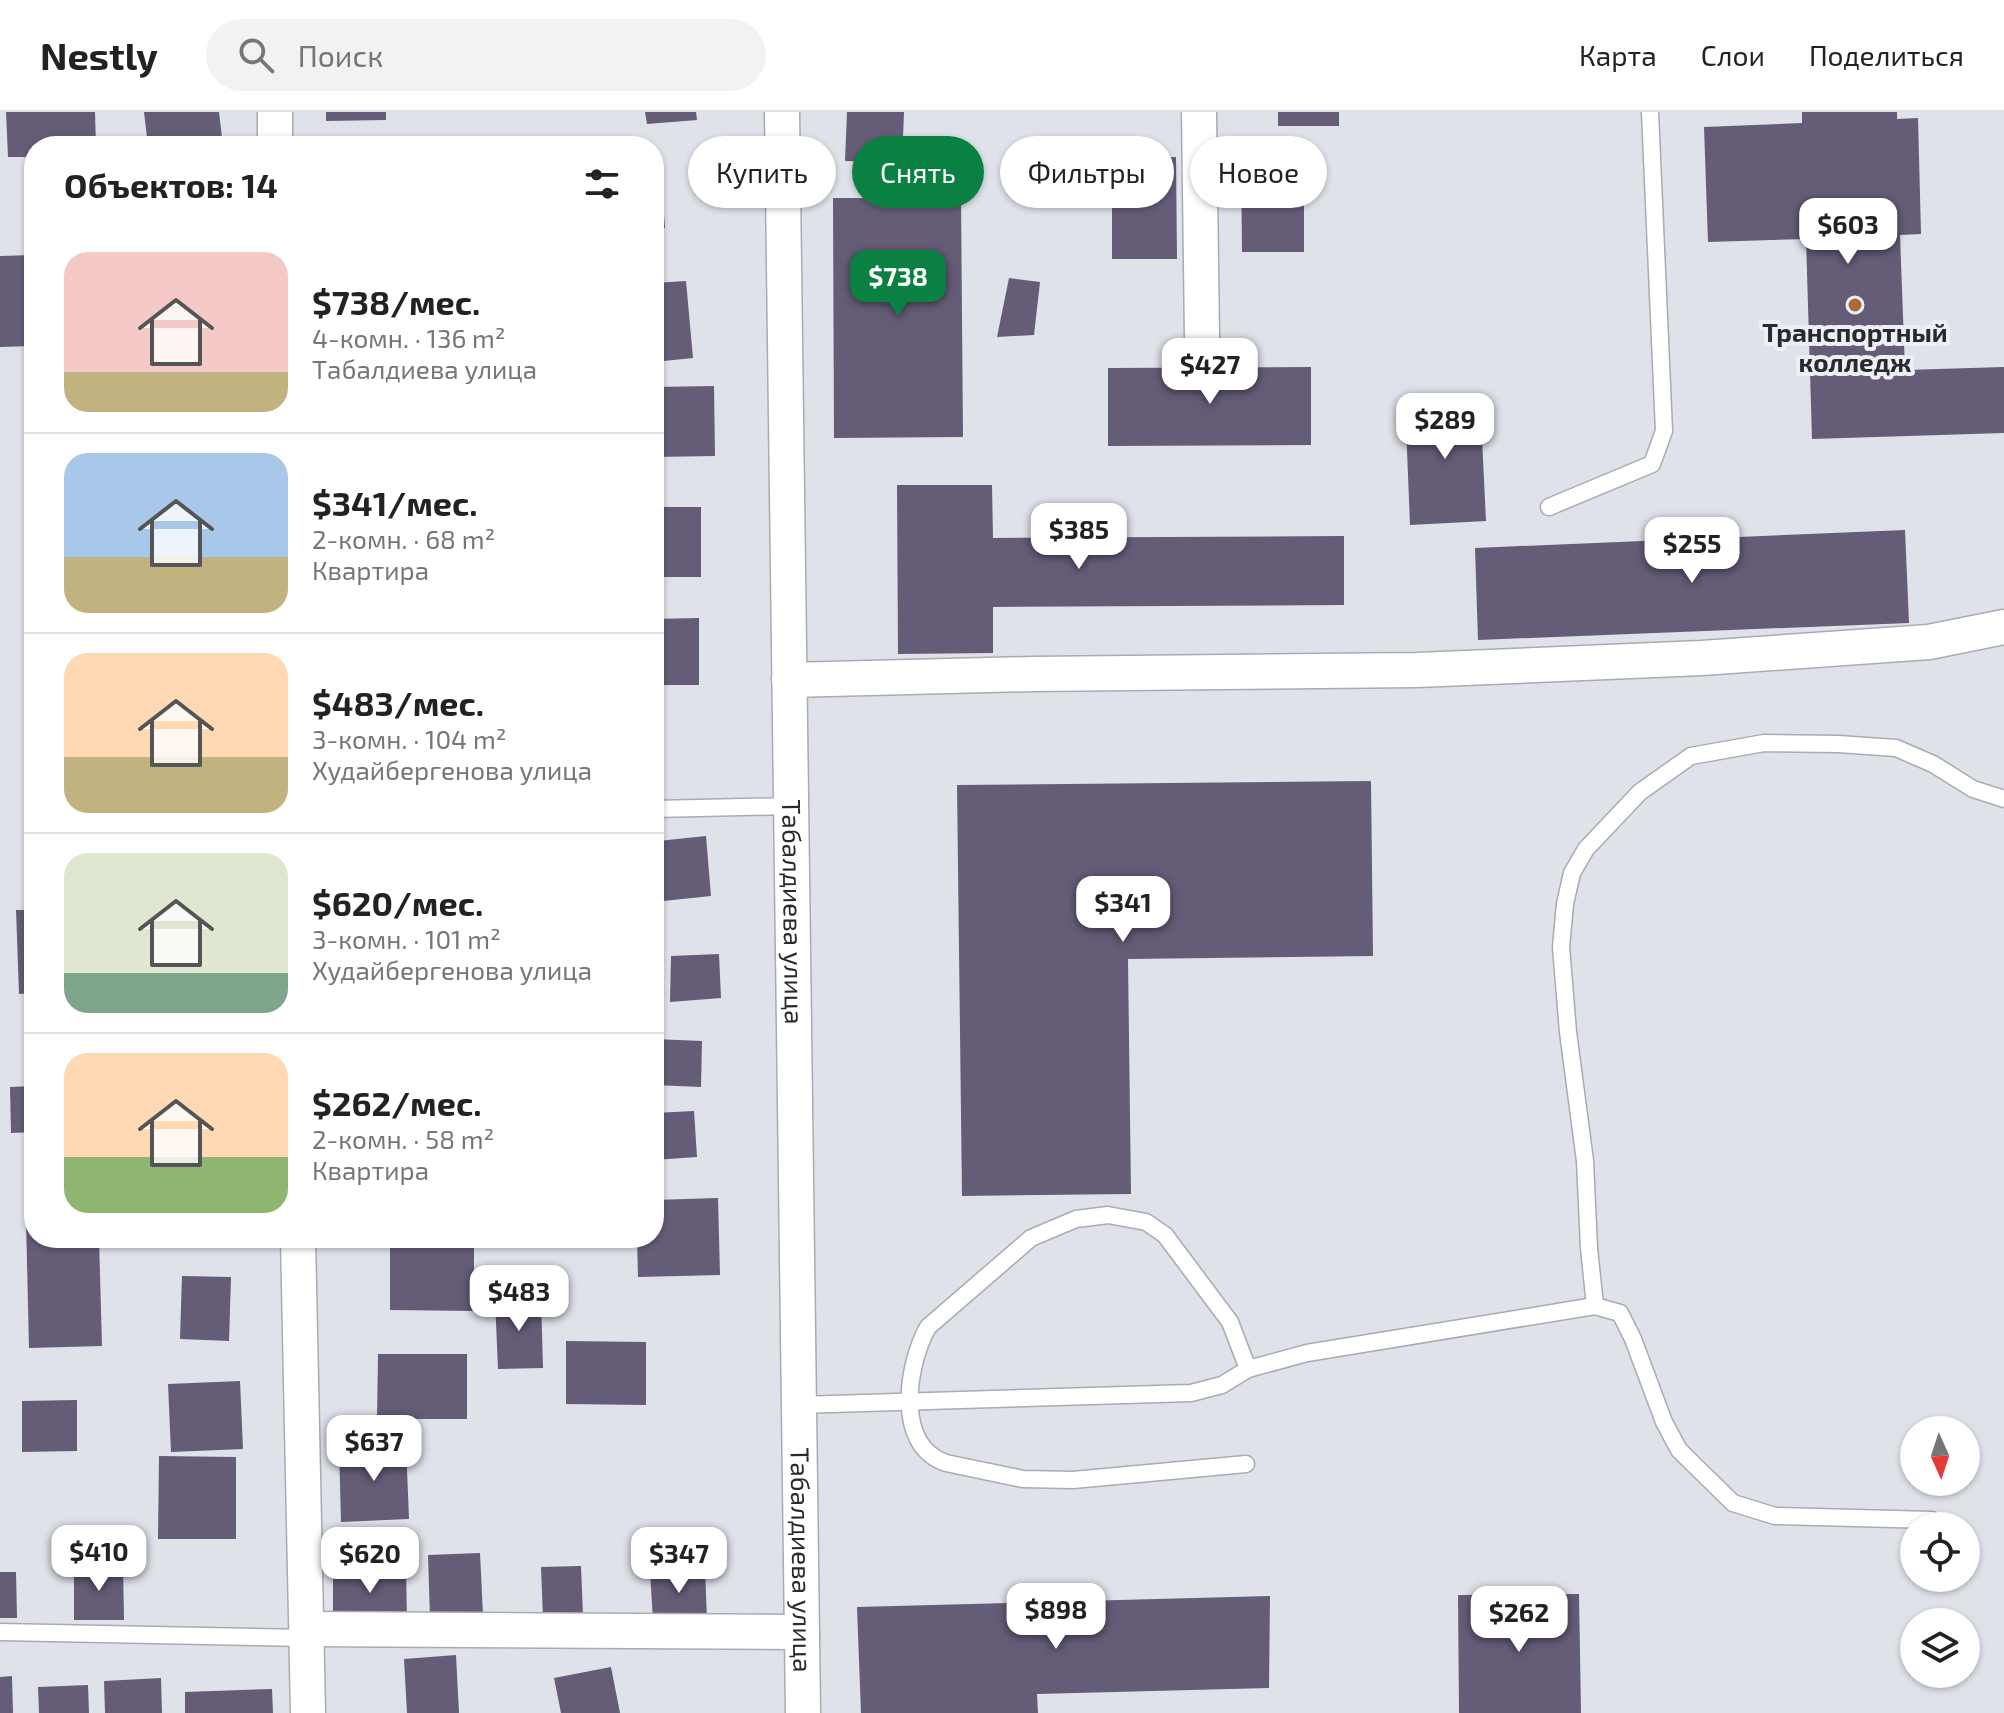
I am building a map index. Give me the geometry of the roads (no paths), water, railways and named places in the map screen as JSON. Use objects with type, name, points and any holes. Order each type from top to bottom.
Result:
[{"type":"street","points":[[275,112],[275,136]]},
{"type":"street","name":"Табалдиева улица","points":[[782,112],[803,1713]]},
{"type":"street","points":[[1199,112],[1202,338]]},
{"type":"street","points":[[789,680],[1417,670],[1670,660],[1929,642],[2004,627]]},
{"type":"street","points":[[298,1248],[308,1713]]},
{"type":"street","points":[[307,1634],[802,1632]]},
{"type":"lane","points":[[1549,507],[1652,464],[1664,431],[1650,112]]},
{"type":"lane","points":[[1595,1306],[1585,1161],[1568,1032],[1561,947],[1572,873],[1586,849],[1640,792],[1691,756],[1764,743],[1896,748],[1933,764],[1973,789],[2004,799]]},
{"type":"lane","points":[[664,809],[791,806]]},
{"type":"lane","points":[[1246,1464],[1073,1480],[1023,1479],[937,1460],[917,1441],[911,1422],[914,1359],[928,1327],[1031,1238],[1076,1219],[1108,1215],[1146,1222],[1165,1235],[1230,1322],[1248,1369]]},
{"type":"lane","points":[[799,1405],[1191,1393],[1222,1385],[1248,1369],[1307,1353],[1595,1306],[1620,1313],[1664,1422],[1679,1450],[1733,1503],[1775,1516],[1900,1520]]},
{"type":"lane","points":[[0,1632],[307,1634]]},
{"type":"place","name":"Транспортный колледж","points":[[1855,305]]}]
